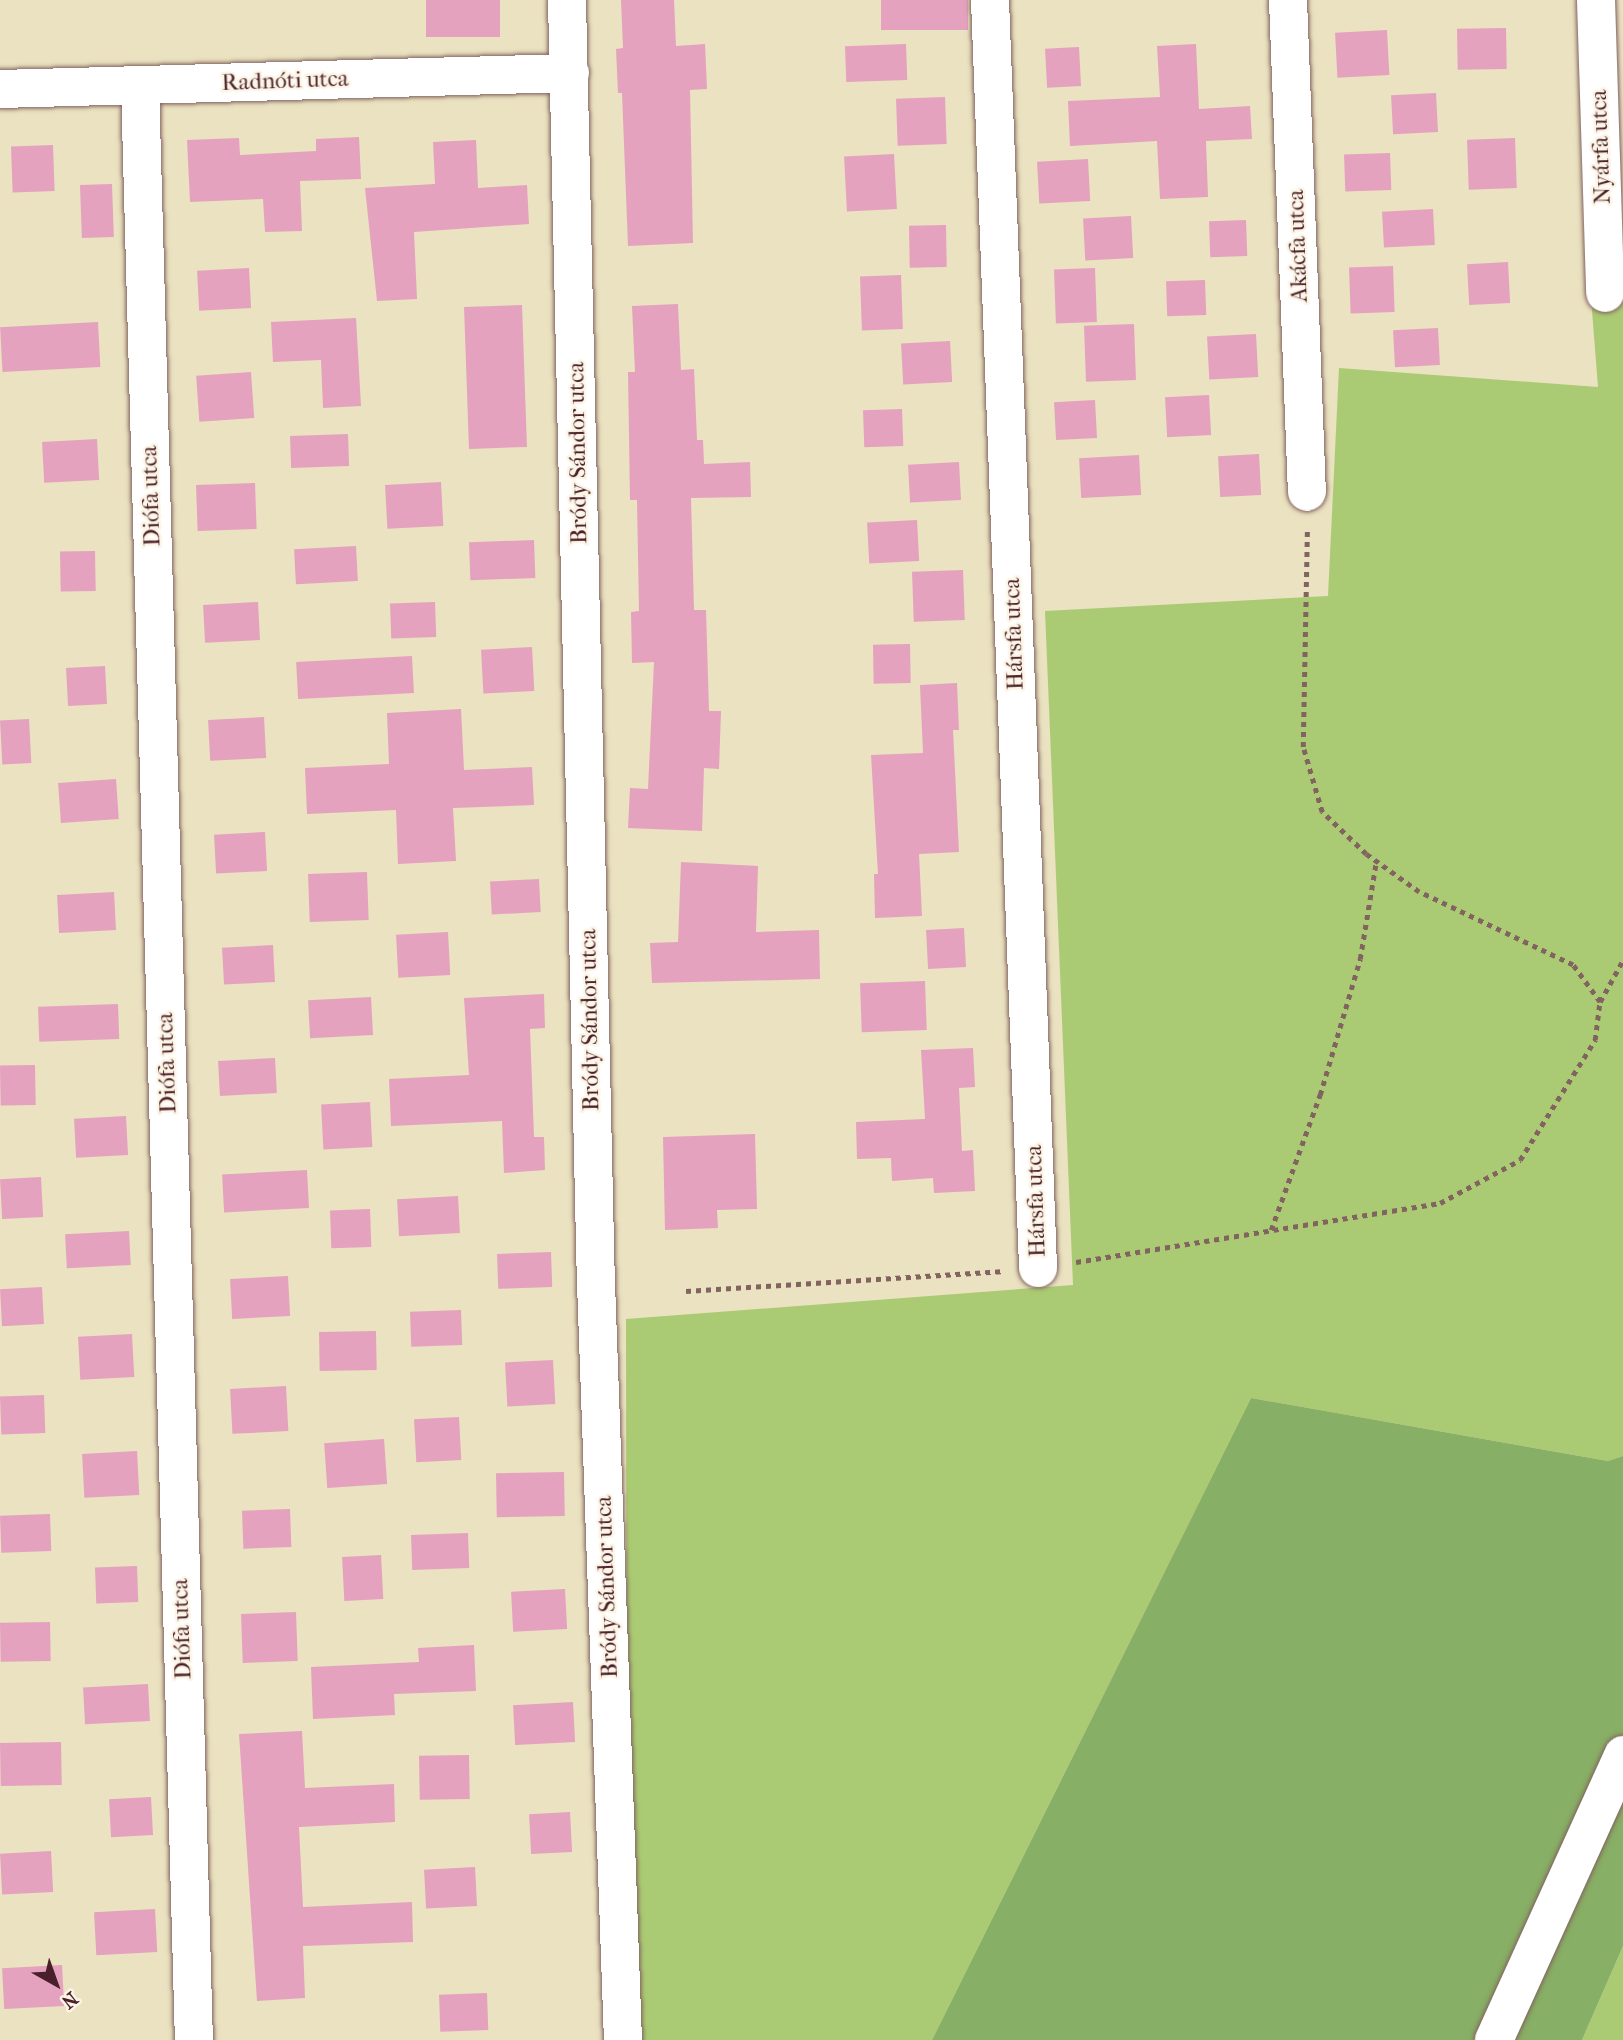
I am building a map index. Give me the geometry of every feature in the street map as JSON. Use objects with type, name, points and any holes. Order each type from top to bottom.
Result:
[{"type":"street","name":"Bródy Sándor utca","points":[[567,0],[596,1283],[623,2040]]},
{"type":"street","name":"Hársfa utca","points":[[990,0],[1038,1268]]},
{"type":"street","name":"Akácfa utca","points":[[1288,0],[1307,492]]},
{"type":"street","name":"Nyárfa utca","points":[[1596,0],[1605,293]]},
{"type":"street","name":"Radnóti utca","points":[[0,89],[570,73]]},
{"type":"street","name":"Diófa utca","points":[[140,85],[194,2040]]},
{"type":"street","points":[[1494,2040],[1623,1755]]},
{"type":"path","points":[[1307,492],[1303,747],[1322,812],[1376,862],[1419,892],[1573,965],[1600,1003]]},
{"type":"path","points":[[1271,1231],[1320,1095],[1360,959],[1376,862]]},
{"type":"path","points":[[686,1291],[1038,1268],[1440,1203],[1520,1160],[1595,1040],[1600,1003],[1623,960]]},
{"type":"green space","points":[[1623,282],[1623,1456],[1608,1461],[1251,1398],[932,2040],[627,2040],[626,1319],[1073,1285],[1045,611],[1328,596],[1339,368],[1598,387],[1590,285]]},
{"type":"green space","points":[[1251,1398],[1608,1461],[1623,1456],[1623,1946],[1582,2040],[932,2040]]},
{"type":"green space","points":[[1623,1946],[1623,2040],[1582,2040]]},
{"type":"building","points":[[426,0],[500,0],[500,37],[426,37]]},
{"type":"building","points":[[621,0],[674,0],[676,46],[705,44],[707,89],[690,90],[693,243],[628,246],[622,93],[618,93],[616,49],[623,48]]},
{"type":"building","points":[[881,0],[968,0],[968,30],[881,30]]},
{"type":"building","points":[[1506,28],[1507,69],[1458,70],[1457,29]]},
{"type":"building","points":[[1387,30],[1389,75],[1337,78],[1335,33]]},
{"type":"building","points":[[906,44],[907,80],[846,82],[845,46]]},
{"type":"building","points":[[1196,44],[1199,109],[1250,106],[1252,139],[1206,141],[1208,197],[1160,199],[1157,141],[1070,146],[1068,101],[1160,97],[1157,46]]},
{"type":"building","points":[[1079,47],[1081,86],[1047,88],[1045,49]]},
{"type":"building","points":[[1436,93],[1438,132],[1393,134],[1391,95]]},
{"type":"building","points":[[945,97],[947,144],[898,146],[896,99]]},
{"type":"building","points":[[359,137],[361,179],[300,181],[302,231],[265,232],[263,199],[190,202],[187,140],[239,138],[240,155],[316,151],[316,139]]},
{"type":"building","points":[[1515,138],[1517,188],[1469,190],[1467,140]]},
{"type":"building","points":[[476,140],[478,188],[527,185],[529,224],[414,232],[417,299],[377,301],[365,188],[435,184],[433,142]]},
{"type":"building","points":[[53,145],[55,191],[13,192],[11,146]]},
{"type":"building","points":[[1390,153],[1391,190],[1345,192],[1344,155]]},
{"type":"building","points":[[894,154],[897,209],[847,212],[844,157]]},
{"type":"building","points":[[1088,159],[1090,201],[1039,204],[1037,162]]},
{"type":"building","points":[[112,184],[114,237],[82,238],[80,185]]},
{"type":"building","points":[[1433,209],[1435,245],[1384,248],[1382,212]]},
{"type":"building","points":[[1131,216],[1133,258],[1085,260],[1083,219]]},
{"type":"building","points":[[1246,220],[1247,256],[1210,257],[1209,221]]},
{"type":"building","points":[[946,225],[947,267],[910,268],[909,226]]},
{"type":"building","points":[[1508,262],[1510,303],[1469,305],[1467,264]]},
{"type":"building","points":[[1393,266],[1395,312],[1351,314],[1349,268]]},
{"type":"building","points":[[249,268],[251,308],[199,311],[197,271]]},
{"type":"building","points":[[1095,268],[1097,322],[1056,323],[1054,269]]},
{"type":"building","points":[[901,275],[903,329],[862,330],[860,276]]},
{"type":"building","points":[[1205,280],[1206,315],[1167,316],[1166,281]]},
{"type":"building","points":[[678,304],[681,370],[694,369],[697,440],[703,440],[704,464],[750,462],[751,497],[691,498],[694,610],[706,610],[709,711],[721,711],[719,769],[704,768],[702,831],[628,828],[630,788],[648,789],[654,662],[632,663],[631,612],[639,611],[637,500],[630,500],[628,372],[635,372],[632,306]]},
{"type":"building","points":[[522,305],[527,447],[469,449],[464,307]]},
{"type":"building","points":[[356,318],[361,406],[323,408],[321,360],[273,362],[271,322]]},
{"type":"building","points":[[98,322],[100,367],[2,372],[0,327]]},
{"type":"building","points":[[1134,324],[1136,380],[1086,382],[1084,326]]},
{"type":"building","points":[[1438,328],[1440,365],[1395,367],[1393,330]]},
{"type":"building","points":[[1256,334],[1258,377],[1209,380],[1207,337]]},
{"type":"building","points":[[950,341],[952,382],[903,385],[901,344]]},
{"type":"building","points":[[251,372],[254,418],[199,422],[196,376]]},
{"type":"building","points":[[1209,395],[1211,435],[1167,437],[1165,397]]},
{"type":"building","points":[[1095,400],[1097,438],[1056,440],[1054,402]]},
{"type":"building","points":[[902,409],[903,446],[864,447],[863,410]]},
{"type":"building","points":[[348,434],[349,466],[291,468],[290,436]]},
{"type":"building","points":[[97,439],[99,480],[44,483],[42,442]]},
{"type":"building","points":[[1259,454],[1261,495],[1220,497],[1218,456]]},
{"type":"building","points":[[1139,455],[1141,495],[1081,498],[1079,458]]},
{"type":"building","points":[[959,462],[961,500],[910,503],[908,465]]},
{"type":"building","points":[[441,482],[443,526],[387,529],[385,485]]},
{"type":"building","points":[[255,483],[257,529],[198,531],[196,485]]},
{"type":"building","points":[[917,520],[919,561],[869,564],[867,523]]},
{"type":"building","points":[[534,540],[535,578],[470,580],[469,542]]},
{"type":"building","points":[[356,546],[358,581],[296,584],[294,549]]},
{"type":"building","points":[[95,551],[96,591],[61,592],[60,552]]},
{"type":"building","points":[[963,570],[965,620],[914,622],[912,572]]},
{"type":"building","points":[[258,602],[260,640],[205,643],[203,605]]},
{"type":"building","points":[[435,602],[436,637],[391,639],[390,604]]},
{"type":"building","points":[[910,644],[911,683],[874,684],[873,645]]},
{"type":"building","points":[[532,647],[534,691],[483,694],[481,650]]},
{"type":"building","points":[[412,656],[414,693],[298,699],[296,662]]},
{"type":"building","points":[[105,666],[107,704],[68,706],[66,668]]},
{"type":"building","points":[[957,683],[959,730],[953,730],[959,852],[919,854],[922,916],[875,918],[874,874],[878,874],[871,755],[923,753],[920,685]]},
{"type":"building","points":[[461,709],[464,770],[532,767],[534,805],[453,808],[456,861],[398,864],[396,810],[307,814],[305,768],[389,764],[387,713]]},
{"type":"building","points":[[264,717],[266,758],[210,761],[208,720]]},
{"type":"building","points":[[29,719],[31,763],[2,764],[0,721]]},
{"type":"building","points":[[116,779],[119,819],[61,823],[58,783]]},
{"type":"building","points":[[265,832],[267,871],[216,874],[214,835]]},
{"type":"building","points":[[681,862],[758,866],[756,932],[819,930],[820,979],[652,983],[650,943],[678,942]]},
{"type":"building","points":[[367,872],[369,920],[310,922],[308,874]]},
{"type":"building","points":[[539,879],[541,912],[492,915],[490,882]]},
{"type":"building","points":[[114,892],[116,930],[59,933],[57,895]]},
{"type":"building","points":[[964,928],[966,967],[928,969],[926,930]]},
{"type":"building","points":[[448,932],[450,975],[398,978],[396,935]]},
{"type":"building","points":[[273,945],[275,982],[224,985],[222,948]]},
{"type":"building","points":[[925,981],[927,1030],[862,1032],[860,983]]},
{"type":"building","points":[[544,994],[545,1028],[530,1029],[534,1137],[544,1137],[545,1170],[504,1173],[502,1121],[391,1126],[389,1079],[469,1075],[464,998]]},
{"type":"building","points":[[371,997],[373,1035],[310,1038],[308,1000]]},
{"type":"building","points":[[118,1004],[119,1039],[39,1042],[38,1007]]},
{"type":"building","points":[[973,1048],[975,1087],[959,1088],[962,1151],[973,1150],[975,1191],[934,1193],[933,1178],[892,1181],[891,1158],[857,1159],[856,1122],[925,1119],[921,1050]]},
{"type":"building","points":[[275,1058],[277,1093],[220,1096],[218,1061]]},
{"type":"building","points":[[35,1065],[36,1105],[1,1106],[0,1066]]},
{"type":"building","points":[[370,1102],[372,1147],[323,1150],[321,1105]]},
{"type":"building","points":[[126,1116],[128,1155],[76,1158],[74,1119]]},
{"type":"building","points":[[755,1134],[757,1209],[717,1210],[718,1228],[665,1230],[663,1137]]},
{"type":"building","points":[[307,1170],[309,1208],[224,1212],[222,1174]]},
{"type":"building","points":[[41,1177],[43,1217],[2,1219],[0,1179]]},
{"type":"building","points":[[458,1196],[460,1233],[399,1236],[397,1199]]},
{"type":"building","points":[[370,1209],[371,1247],[331,1248],[330,1210]]},
{"type":"building","points":[[129,1231],[131,1265],[67,1268],[65,1234]]},
{"type":"building","points":[[551,1252],[552,1287],[498,1289],[497,1254]]},
{"type":"building","points":[[288,1276],[290,1316],[232,1319],[230,1279]]},
{"type":"building","points":[[42,1287],[44,1324],[2,1326],[0,1289]]},
{"type":"building","points":[[461,1310],[462,1345],[411,1347],[410,1312]]},
{"type":"building","points":[[376,1331],[377,1370],[320,1371],[319,1332]]},
{"type":"building","points":[[132,1334],[134,1377],[80,1380],[78,1337]]},
{"type":"building","points":[[553,1360],[555,1404],[507,1406],[505,1363]]},
{"type":"building","points":[[286,1386],[288,1431],[232,1434],[230,1389]]},
{"type":"building","points":[[44,1395],[45,1433],[1,1435],[0,1397]]},
{"type":"building","points":[[459,1417],[461,1460],[416,1462],[414,1419]]},
{"type":"building","points":[[384,1439],[387,1484],[327,1488],[324,1443]]},
{"type":"building","points":[[137,1451],[139,1495],[84,1498],[82,1454]]},
{"type":"building","points":[[564,1472],[565,1516],[497,1517],[496,1473]]},
{"type":"building","points":[[290,1509],[291,1547],[243,1549],[242,1511]]},
{"type":"building","points":[[50,1514],[51,1551],[1,1553],[0,1516]]},
{"type":"building","points":[[468,1533],[469,1568],[412,1570],[411,1535]]},
{"type":"building","points":[[381,1555],[383,1599],[344,1601],[342,1557]]},
{"type":"building","points":[[137,1566],[138,1602],[96,1603],[95,1567]]},
{"type":"building","points":[[565,1589],[567,1629],[513,1632],[511,1592]]},
{"type":"building","points":[[296,1612],[298,1661],[243,1663],[241,1614]]},
{"type":"building","points":[[50,1622],[51,1661],[1,1662],[0,1623]]},
{"type":"building","points":[[474,1645],[476,1691],[394,1694],[395,1715],[313,1719],[311,1667],[419,1662],[418,1648]]},
{"type":"building","points":[[148,1684],[150,1721],[85,1724],[83,1687]]},
{"type":"building","points":[[573,1702],[575,1742],[515,1745],[513,1705]]},
{"type":"building","points":[[302,1731],[305,1788],[394,1784],[395,1822],[299,1827],[303,1907],[412,1902],[413,1942],[303,1946],[305,1998],[257,2001],[239,1734]]},
{"type":"building","points":[[61,1742],[62,1785],[1,1786],[0,1743]]},
{"type":"building","points":[[469,1755],[470,1799],[420,1800],[419,1756]]},
{"type":"building","points":[[151,1797],[153,1835],[111,1837],[109,1799]]},
{"type":"building","points":[[570,1812],[572,1852],[531,1854],[529,1814]]},
{"type":"building","points":[[51,1851],[53,1892],[2,1895],[0,1854]]},
{"type":"building","points":[[475,1867],[477,1906],[426,1909],[424,1870]]},
{"type":"building","points":[[155,1909],[157,1952],[96,1955],[94,1912]]},
{"type":"building","points":[[62,1965],[64,2006],[4,2009],[2,1968]]},
{"type":"building","points":[[487,1993],[488,2030],[440,2032],[439,1995]]}]
